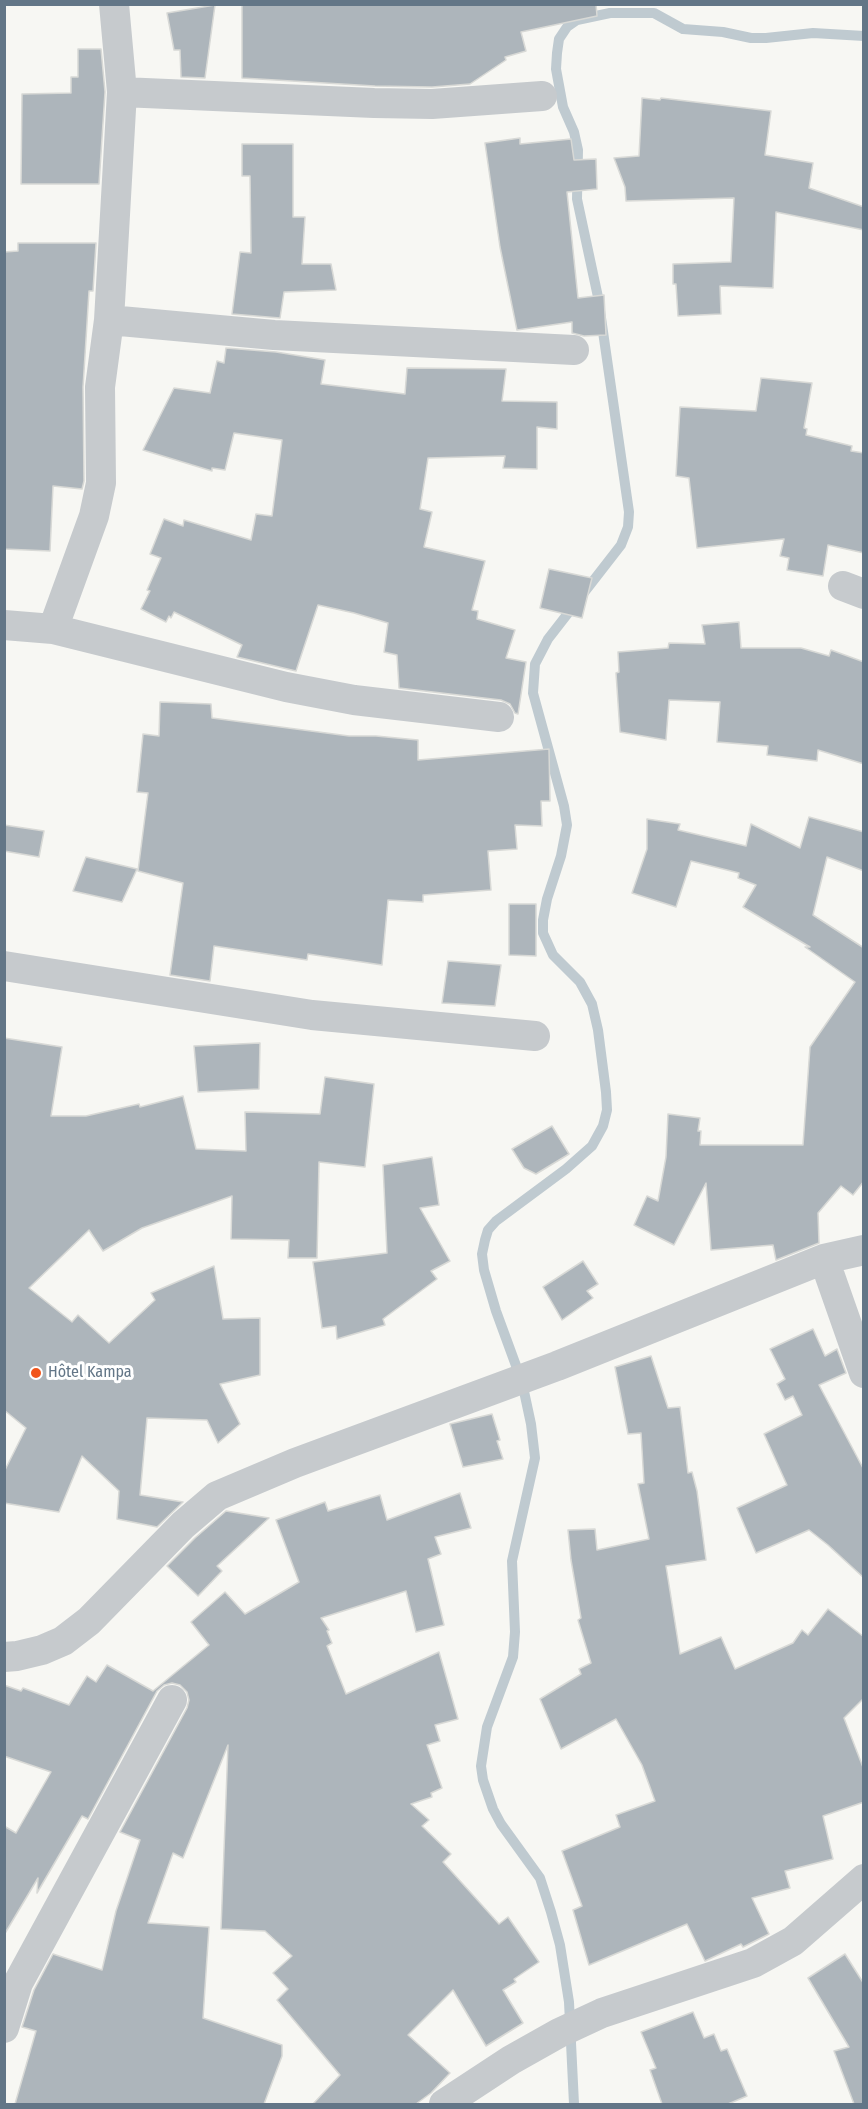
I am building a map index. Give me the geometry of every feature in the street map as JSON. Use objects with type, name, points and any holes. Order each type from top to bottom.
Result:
[{"type":"street","points":[[54,629],[99,498],[101,483],[100,387],[109,320],[122,92],[114,4]]},
{"type":"street","points":[[122,92],[432,104],[542,96]]},
{"type":"street","points":[[109,320],[274,335],[574,351]]},
{"type":"street","points":[[4,625],[54,629],[286,687],[354,700],[500,717]]},
{"type":"street","points":[[4,966],[312,1015],[535,1036]]},
{"type":"street","points":[[4,1657],[42,1650],[63,1641],[88,1621],[183,1525],[218,1496],[295,1463],[557,1366],[824,1259],[864,1250]]},
{"type":"street","points":[[824,1259],[864,1373]]},
{"type":"street","points":[[4,2028],[18,1983],[172,1700]]},
{"type":"street","points":[[444,2104],[511,2060],[559,2033],[602,2013],[753,1963],[793,1941],[864,1879]]},
{"type":"building","points":[[242,4],[596,4],[597,16],[521,32],[526,51],[505,57],[506,60],[470,84],[432,87],[375,86],[242,78]]},
{"type":"building","points":[[215,5],[205,78],[181,77],[180,50],[174,50],[167,13]]},
{"type":"building","points":[[78,49],[101,49],[105,92],[99,184],[21,184],[22,94],[71,93],[71,77],[78,77]]},
{"type":"building","points":[[642,98],[660,100],[661,98],[771,111],[765,155],[813,163],[809,188],[864,207],[864,230],[776,212],[773,288],[720,286],[721,314],[678,316],[676,284],[673,284],[673,264],[731,262],[734,198],[626,201],[625,187],[614,158],[639,156]]},
{"type":"building","points":[[520,138],[520,144],[571,139],[574,160],[596,159],[597,189],[567,192],[578,298],[604,295],[606,335],[584,336],[572,333],[572,322],[517,330],[500,247],[485,143]]},
{"type":"building","points":[[242,144],[293,144],[293,217],[305,217],[302,264],[331,264],[336,290],[284,292],[280,318],[232,314],[240,252],[251,253],[250,176],[242,176]]},
{"type":"building","points":[[18,243],[96,243],[93,291],[89,291],[83,387],[84,481],[82,489],[53,486],[50,551],[4,549],[4,252],[18,251]]},
{"type":"building","points":[[226,348],[276,352],[325,360],[321,384],[405,394],[407,368],[506,369],[502,401],[557,402],[557,429],[537,427],[537,469],[503,468],[505,456],[428,458],[420,509],[432,512],[424,547],[485,561],[472,610],[478,611],[477,619],[515,630],[506,658],[526,662],[518,714],[510,704],[501,700],[399,688],[397,655],[384,652],[388,623],[354,613],[318,605],[296,671],[237,657],[242,645],[174,612],[166,622],[141,609],[150,591],[147,590],[161,558],[150,554],[164,519],[183,526],[184,520],[251,540],[256,514],[272,516],[282,440],[234,433],[225,470],[212,468],[212,471],[143,450],[174,388],[210,393],[217,361],[224,363]]},
{"type":"building","points":[[761,378],[812,383],[804,428],[807,429],[806,435],[852,446],[851,451],[864,453],[864,553],[828,545],[823,576],[787,570],[789,558],[780,556],[784,539],[697,548],[689,478],[676,476],[680,407],[756,411]]},
{"type":"building","points":[[549,569],[592,578],[582,618],[540,608]]},
{"type":"building","points":[[739,622],[741,648],[801,648],[829,656],[831,650],[864,662],[864,764],[818,750],[817,761],[767,755],[768,746],[717,742],[720,702],[669,700],[666,740],[620,732],[616,673],[619,672],[618,652],[668,648],[669,643],[705,644],[702,625]]},
{"type":"building","points":[[160,702],[211,704],[212,718],[349,736],[418,740],[418,760],[549,749],[550,801],[541,801],[542,826],[515,825],[517,849],[488,851],[491,890],[423,895],[423,902],[388,900],[382,965],[308,954],[307,960],[214,946],[210,981],[170,975],[183,883],[138,871],[148,793],[137,792],[143,734],[159,736]]},
{"type":"building","points":[[809,817],[864,832],[864,871],[827,857],[813,915],[864,948],[864,1181],[853,1195],[841,1186],[818,1213],[819,1243],[776,1260],[773,1245],[711,1250],[706,1183],[674,1245],[634,1225],[647,1196],[658,1201],[666,1157],[668,1114],[700,1118],[698,1131],[701,1131],[700,1145],[803,1145],[810,1047],[855,982],[805,947],[810,947],[743,907],[756,885],[738,878],[739,873],[691,861],[676,907],[632,893],[647,849],[647,819],[680,824],[678,830],[746,846],[751,824],[800,848]]},
{"type":"building","points":[[4,825],[44,831],[39,857],[4,851]]},
{"type":"building","points":[[86,857],[137,869],[122,902],[73,891]]},
{"type":"building","points":[[509,904],[536,904],[536,956],[509,955]]},
{"type":"building","points":[[448,961],[501,965],[495,1006],[442,1003]]},
{"type":"building","points":[[4,1038],[62,1047],[51,1116],[86,1116],[139,1104],[140,1107],[183,1096],[196,1149],[246,1151],[245,1112],[320,1114],[325,1077],[374,1084],[365,1167],[319,1162],[317,1258],[288,1258],[289,1240],[231,1239],[232,1196],[142,1228],[103,1251],[89,1230],[29,1288],[72,1322],[78,1315],[109,1343],[155,1300],[151,1293],[214,1266],[223,1319],[260,1318],[260,1375],[220,1384],[240,1424],[218,1443],[207,1420],[147,1418],[140,1495],[183,1502],[157,1527],[117,1519],[119,1491],[82,1456],[59,1512],[4,1503],[4,1472],[26,1428],[4,1410]]},
{"type":"building","points":[[260,1043],[259,1089],[198,1092],[194,1046]]},
{"type":"building","points":[[552,1126],[569,1154],[536,1174],[524,1168],[512,1149]]},
{"type":"building","points":[[432,1157],[439,1205],[420,1208],[450,1261],[431,1271],[437,1279],[383,1319],[385,1325],[337,1339],[336,1326],[322,1328],[313,1262],[387,1253],[383,1165]]},
{"type":"building","points":[[583,1261],[598,1284],[587,1291],[593,1298],[562,1320],[543,1287]]},
{"type":"building","points":[[813,1329],[825,1356],[837,1349],[846,1373],[819,1385],[864,1470],[864,1578],[809,1530],[756,1553],[737,1508],[787,1485],[764,1434],[802,1415],[793,1396],[785,1400],[777,1384],[785,1379],[770,1349]]},
{"type":"building","points":[[651,1356],[668,1408],[680,1407],[688,1473],[692,1472],[697,1491],[706,1560],[666,1566],[680,1654],[721,1637],[735,1669],[793,1643],[802,1630],[808,1635],[828,1609],[864,1637],[864,1698],[844,1718],[864,1770],[864,1802],[823,1816],[833,1859],[785,1871],[790,1888],[752,1898],[769,1934],[743,1947],[741,1944],[705,1961],[687,1924],[589,1965],[573,1910],[582,1906],[562,1851],[620,1827],[616,1815],[655,1801],[642,1765],[616,1719],[561,1749],[540,1699],[581,1674],[579,1669],[591,1663],[578,1620],[581,1618],[568,1530],[595,1529],[597,1550],[649,1539],[638,1484],[644,1483],[641,1433],[628,1434],[615,1367]]},
{"type":"building","points":[[492,1414],[503,1459],[463,1467],[450,1424]]},
{"type":"building","points":[[460,1493],[471,1528],[435,1537],[441,1554],[428,1559],[444,1625],[416,1632],[406,1591],[321,1618],[329,1630],[327,1631],[332,1643],[327,1646],[346,1694],[439,1652],[458,1719],[435,1725],[440,1741],[427,1745],[442,1788],[431,1793],[432,1797],[411,1804],[429,1820],[422,1826],[451,1854],[443,1862],[499,1924],[508,1917],[539,1962],[514,1979],[516,1982],[503,1990],[523,2023],[486,2046],[453,1990],[408,2035],[450,2073],[431,2093],[416,2104],[313,2104],[340,2075],[277,2000],[288,1989],[273,1973],[292,1956],[265,1931],[221,1929],[228,1745],[183,1858],[173,1853],[148,1923],[209,1927],[203,2018],[282,2045],[282,2056],[264,2104],[15,2104],[36,2031],[22,2027],[34,1990],[53,1954],[102,1970],[116,1911],[140,1840],[120,1832],[187,1708],[189,1700],[187,1692],[180,1685],[172,1683],[164,1685],[157,1691],[88,1819],[82,1816],[37,1893],[38,1878],[4,1935],[4,1826],[16,1833],[51,1772],[4,1756],[4,1685],[21,1691],[23,1688],[69,1705],[87,1676],[96,1682],[107,1665],[153,1691],[209,1645],[191,1622],[225,1592],[245,1614],[299,1582],[276,1520],[325,1502],[328,1511],[380,1495],[387,1520]]},
{"type":"building","points":[[226,1511],[269,1518],[217,1566],[222,1571],[198,1596],[167,1566]]},
{"type":"building","points":[[845,1954],[864,1984],[864,2104],[854,2104],[834,2051],[849,2047],[808,1978]]},
{"type":"building","points":[[693,2012],[704,2038],[714,2034],[721,2051],[727,2049],[747,2096],[728,2104],[662,2104],[650,2070],[656,2068],[641,2032]]},
{"type":"waterway","points":[[574,2104],[569,2002],[560,1945],[551,1912],[540,1878],[501,1824],[493,1809],[483,1780],[481,1766],[487,1727],[513,1657],[515,1632],[512,1561],[535,1458],[522,1382],[496,1311],[484,1270],[482,1254],[488,1230],[496,1221],[566,1169],[592,1146],[603,1126],[607,1110],[598,1030],[592,1004],[580,982],[553,955],[543,933],[547,899],[561,856],[567,825],[564,806],[533,693],[535,664],[548,639],[621,545],[628,527],[629,512],[598,297],[577,199],[578,150],[574,132],[563,107],[556,69],[557,53],[559,39],[567,27],[577,20],[610,13],[654,13],[683,29],[723,32],[751,38],[813,33],[864,36]]},
{"type":"place","name":"Hôtel Kampa","points":[[36,1373]]}]
